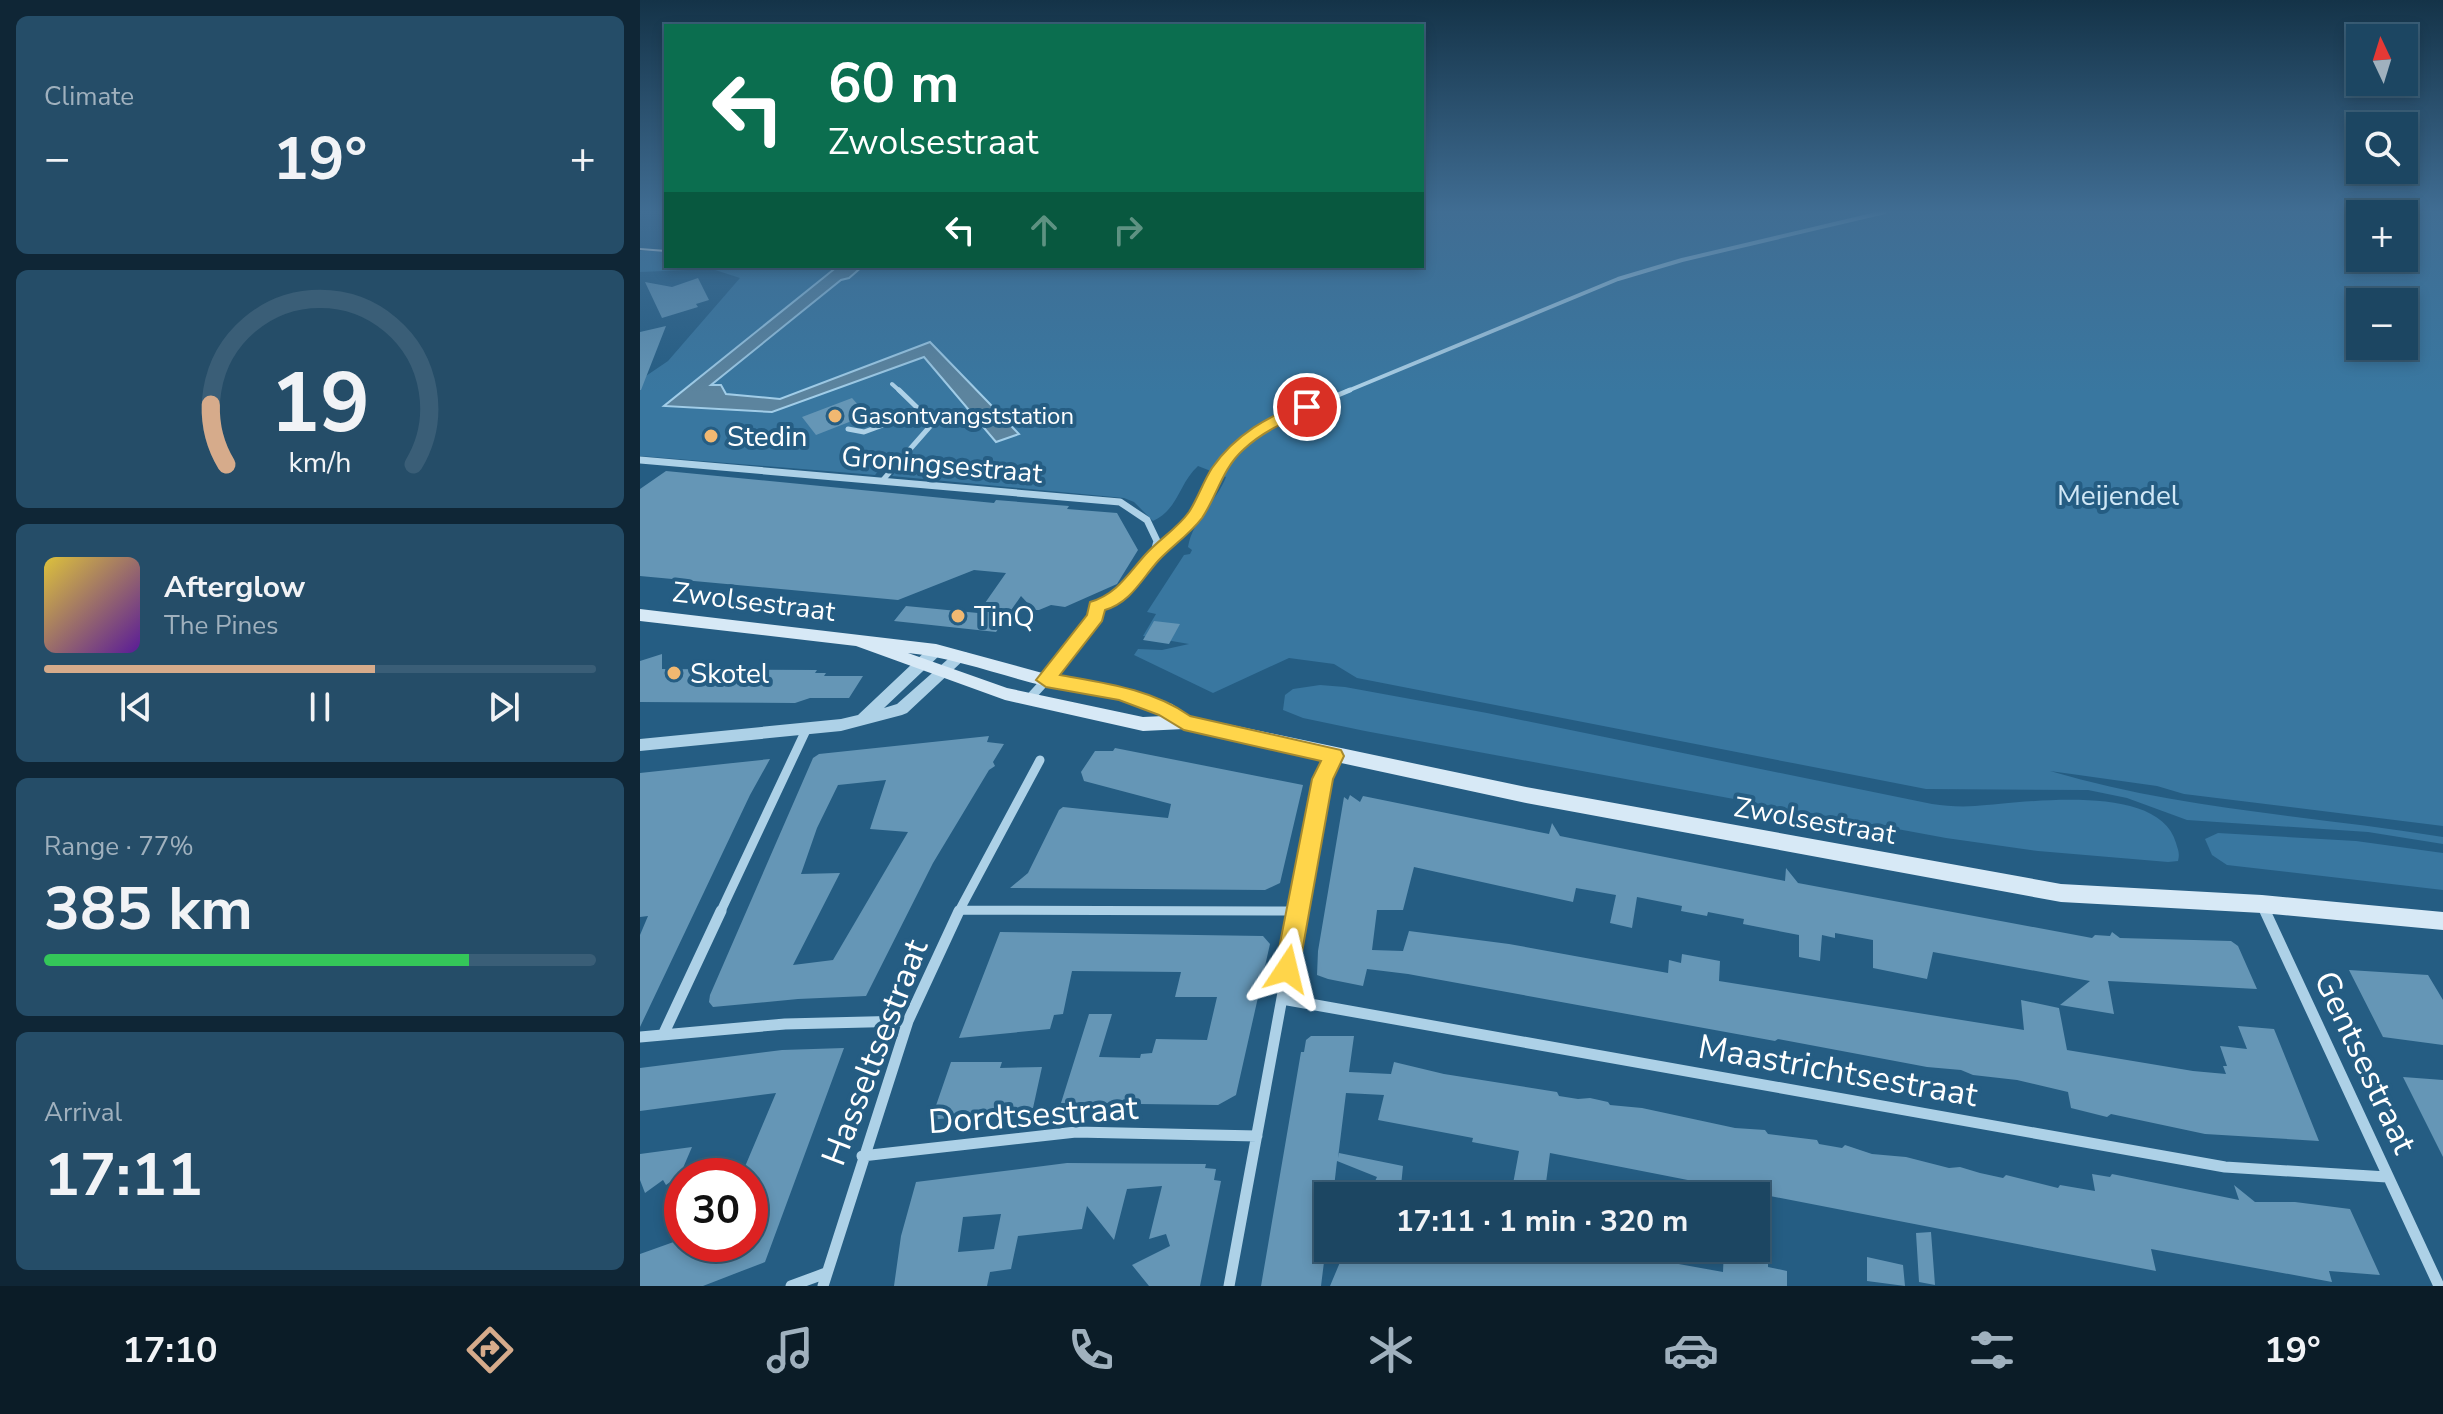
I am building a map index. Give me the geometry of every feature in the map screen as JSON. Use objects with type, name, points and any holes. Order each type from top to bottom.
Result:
[{"type":"main road","name":"Zwolsestraat","points":[[640,615],[936,650],[1046,680],[1120,693],[1166,709],[1184,722]]},
{"type":"main road","name":"Zwolsestraat","points":[[861,642],[919,665],[1029,699],[1143,724],[1184,722],[1334,756],[1729,833],[2061,893],[2262,904],[2443,921]]},
{"type":"street","name":"Groningsestraat","points":[[640,460],[1120,502],[1147,520],[1157,541],[1153,556]]},
{"type":"street","points":[[1029,699],[1096,616],[1097,606],[1110,602],[1127,589],[1153,556],[1176,538],[1196,514],[1209,487]]},
{"type":"street","points":[[862,720],[936,650]]},
{"type":"street","points":[[640,745],[807,728],[862,720],[902,709],[961,656]]},
{"type":"street","points":[[663,1035],[807,728]]},
{"type":"street","points":[[1229,1286],[1322,779],[1334,756]]},
{"type":"street","name":"Hasseltsestraat","points":[[825,1280],[862,1156],[908,1021],[960,910],[1040,760]]},
{"type":"street","name":"Gentsestraat","points":[[2262,904],[2439,1286]]},
{"type":"street","points":[[960,910],[1298,911]]},
{"type":"street","name":"Maastrichtsestraat","points":[[1282,999],[2225,1167],[2387,1177]]},
{"type":"street","points":[[640,1037],[785,1024],[908,1021]]},
{"type":"street","name":"Dordtsestraat","points":[[862,1156],[1076,1132],[1257,1136]]},
{"type":"street","points":[[791,1286],[825,1280]]},
{"type":"lane","points":[[1209,487],[1236,448],[1266,425],[1586,291],[1644,272]]},
{"type":"lane","points":[[882,481],[933,423],[892,384]]},
{"type":"lane","points":[[848,429],[864,432],[921,411]]},
{"type":"green space","name":"Meijendel","points":[[721,272],[831,272],[665,406],[772,412],[924,357],[996,442],[1018,434],[930,343],[780,399],[726,394],[710,385],[841,279],[849,278],[856,272],[2443,272],[2443,826],[2184,794],[2157,786],[2050,771],[2148,795],[2443,837],[2443,844],[2368,832],[2187,820],[2127,798],[2088,790],[1926,789],[1357,678],[1334,664],[1289,658],[1213,693],[1134,655],[1138,649],[1162,650],[1189,644],[1143,636],[1156,614],[1147,612],[1184,555],[1190,554],[1192,550],[1188,547],[1194,529],[1226,477],[1198,466],[1168,510],[1153,521],[1134,502],[1124,498],[892,476],[906,460],[889,458],[875,475],[640,456],[640,380],[668,361],[740,278]]},
{"type":"green space","points":[[1320,685],[1487,713],[1932,804],[1969,806],[2054,800],[2117,803],[2144,811],[2164,823],[2176,843],[2179,858],[2178,861],[2168,862],[2038,851],[1946,838],[1365,731],[1303,718],[1283,710],[1285,695],[1293,689]]},
{"type":"green space","points":[[2218,833],[2356,841],[2443,853],[2443,890],[2227,865],[2212,855],[2205,839]]},
{"type":"shaded area","points":[[831,272],[856,272],[841,280],[711,385],[721,385],[726,394],[780,399],[930,342],[1019,434],[996,442],[924,357],[772,412],[664,406]]},
{"type":"building","points":[[698,278],[709,300],[696,304],[698,307],[662,318],[645,282],[672,287]]},
{"type":"building","points":[[666,326],[641,390],[640,390],[640,332]]},
{"type":"building","name":"Gasontvangststation","points":[[852,398],[867,415],[816,435],[802,417]]},
{"type":"building","points":[[666,471],[994,503],[996,500],[1069,506],[1067,509],[1117,513],[1138,550],[1117,584],[1065,607],[1051,605],[1034,610],[1021,596],[996,632],[894,621],[906,606],[978,613],[1006,573],[974,570],[898,600],[640,576],[640,489]]},
{"type":"building","points":[[1154,621],[1180,624],[1169,644],[1143,640]]},
{"type":"building","points":[[662,654],[662,669],[817,670],[815,673],[826,673],[824,676],[863,676],[849,698],[810,698],[795,703],[640,702],[640,661]]},
{"type":"building","points":[[989,736],[987,742],[1004,744],[993,762],[995,766],[989,770],[933,863],[866,996],[713,1007],[709,1002],[710,995],[813,758],[819,754]],"holes":[[[886,780],[870,829],[908,832],[833,960],[793,965],[840,873],[801,874],[817,828],[838,785]]]},
{"type":"building","points":[[1115,748],[1303,785],[1280,883],[1265,890],[1010,888],[1028,873],[1063,807],[1168,818],[1171,804],[1084,781],[1081,772],[1095,751],[1113,751]]},
{"type":"building","points":[[770,759],[640,1027],[640,935],[648,916],[640,917],[640,773]]},
{"type":"building","points":[[1350,795],[1360,802],[1363,796],[1549,834],[1552,823],[1560,836],[1785,881],[1786,868],[1798,883],[2092,938],[2095,935],[2110,936],[2112,932],[2120,938],[2231,941],[2238,946],[2257,989],[2108,981],[2114,1014],[2060,1005],[2090,981],[1933,952],[1927,979],[1873,968],[1873,940],[1835,933],[1835,938],[1822,935],[1820,961],[1799,957],[1799,935],[1743,924],[1744,919],[1708,912],[1707,916],[1681,911],[1682,906],[1637,897],[1632,928],[1610,923],[1616,895],[1576,888],[1573,902],[1414,867],[1403,910],[1377,910],[1372,950],[1403,951],[1409,931],[1509,944],[1668,973],[1669,960],[1681,963],[1682,954],[1720,961],[1719,981],[2024,1030],[2021,1000],[2059,1008],[2067,1050],[2226,1074],[2223,1066],[2227,1066],[2220,1046],[2247,1049],[2238,1026],[2274,1029],[2319,1141],[2205,1134],[2111,1114],[2107,1117],[2071,1108],[2068,1092],[2017,1080],[1973,1075],[1961,1070],[1927,1067],[1778,1039],[1775,1041],[1408,974],[1367,969],[1363,986],[1328,979],[1317,975],[1318,951],[1344,797],[1348,800]]},
{"type":"building","points":[[1000,932],[1263,936],[1270,944],[1236,1095],[1218,1105],[1061,1103],[1089,1014],[1112,1014],[1099,1057],[1140,1058],[1141,1054],[1152,1053],[1156,1039],[1207,1040],[1217,997],[1175,997],[1181,972],[1072,971],[1063,1014],[1054,1015],[1050,1029],[959,1038]]},
{"type":"building","points":[[2349,970],[2428,975],[2443,1000],[2443,1045],[2383,1037]]},
{"type":"building","points":[[1311,1036],[1354,1036],[1349,1072],[1391,1074],[1394,1062],[1444,1074],[1557,1092],[1559,1096],[1590,1098],[1610,1105],[1817,1140],[1819,1144],[1842,1148],[1845,1145],[1872,1154],[1906,1157],[2003,1178],[2006,1175],[2058,1188],[2060,1185],[2095,1191],[2092,1174],[2110,1177],[2112,1174],[2239,1200],[2234,1185],[2255,1202],[2295,1202],[2350,1209],[2380,1275],[2329,1271],[2332,1282],[2151,1249],[2156,1271],[1770,1196],[1770,1182],[1698,1182],[1550,1153],[1546,1182],[1513,1182],[1519,1151],[1472,1142],[1473,1138],[1378,1120],[1384,1095],[1346,1093],[1338,1158],[1339,1153],[1403,1166],[1401,1182],[1375,1182],[1377,1177],[1337,1161],[1335,1182],[1314,1182],[1314,1262],[1324,1262],[1321,1286],[1261,1286],[1301,1052],[1304,1052],[1306,1040]]},
{"type":"building","points":[[844,1048],[768,1254],[768,1158],[749,1158],[776,1093],[640,1111],[640,1068],[782,1050]]},
{"type":"building","points":[[951,1062],[1002,1062],[1000,1068],[1042,1067],[1033,1108],[931,1120]]},
{"type":"building","points":[[2403,1077],[2443,1080],[2443,1157]]},
{"type":"building","points":[[692,1147],[687,1158],[664,1158],[664,1182],[645,1193],[640,1180],[640,1154]]},
{"type":"building","points":[[1067,1163],[1206,1164],[1205,1168],[1216,1169],[1214,1180],[1221,1181],[1200,1286],[1149,1286],[1132,1265],[1170,1246],[1166,1234],[1149,1239],[1162,1186],[1127,1189],[1114,1240],[1087,1206],[1082,1229],[1018,1236],[1011,1269],[990,1272],[987,1286],[894,1286],[901,1236],[916,1182]],"holes":[[[1001,1214],[994,1249],[958,1252],[963,1217]]]},
{"type":"building","points":[[1931,1232],[1935,1285],[1919,1282],[1916,1233]]},
{"type":"building","points":[[664,1245],[664,1262],[765,1262],[703,1286],[640,1286],[640,1254]]},
{"type":"building","points":[[1867,1257],[1903,1265],[1905,1286],[1867,1281]]},
{"type":"building","points":[[1340,1262],[1668,1262],[1723,1272],[1723,1262],[1768,1262],[1768,1267],[1787,1271],[1787,1286],[1330,1286]]},
{"type":"place","name":"Gasontvangststation","points":[[835,416]]},
{"type":"place","name":"Stedin","points":[[711,436]]},
{"type":"place","name":"TinQ","points":[[958,616]]},
{"type":"place","name":"Skotel","points":[[674,673]]},
{"type":"route","points":[[1287,969],[1322,779],[1334,756],[1184,722],[1166,709],[1120,693],[1046,680],[1096,616],[1097,606],[1110,602],[1127,589],[1142,574],[1153,556],[1176,538],[1196,514],[1218,471],[1236,448],[1266,425],[1307,407]]}]
